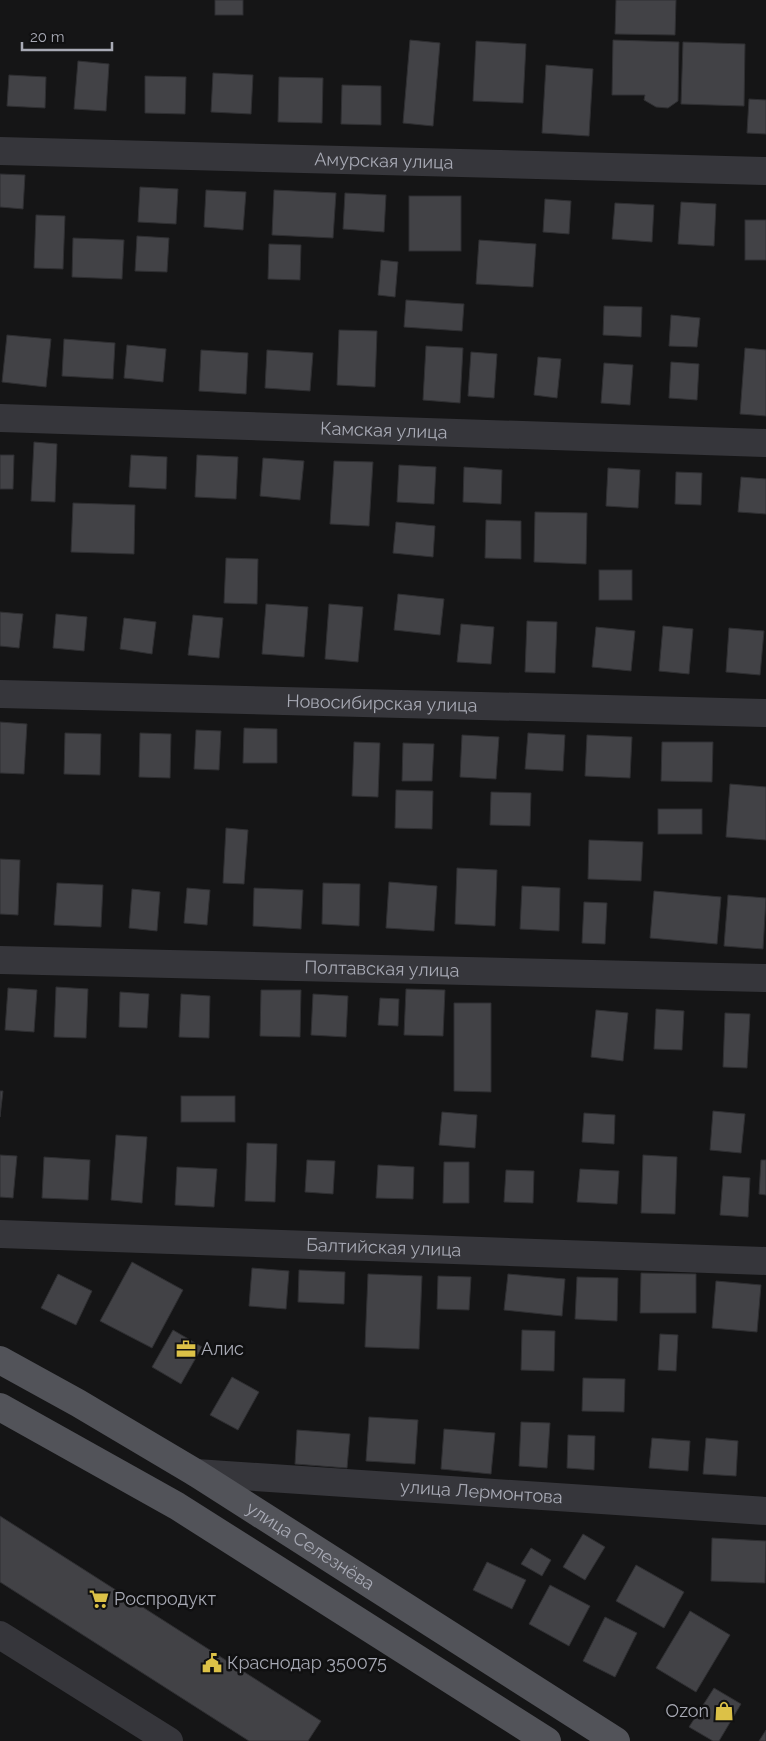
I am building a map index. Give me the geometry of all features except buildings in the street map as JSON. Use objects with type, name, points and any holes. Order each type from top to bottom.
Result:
[{"type":"main road","name":"улица Селезнёва","points":[[0,1360],[78,1403],[196,1473],[616,1741]]},
{"type":"main road","points":[[0,1407],[177,1506],[547,1741]]},
{"type":"street","name":"Амурская улица","points":[[0,151],[766,171]]},
{"type":"street","name":"Камская улица","points":[[0,418],[766,443]]},
{"type":"street","name":"Новосибирская улица","points":[[0,694],[766,714]]},
{"type":"street","name":"Полтавская улица","points":[[0,960],[766,978]]},
{"type":"street","name":"Балтийская улица","points":[[0,1234],[766,1261]]},
{"type":"street","name":"улица Лермонтова","points":[[196,1473],[766,1511]]},
{"type":"street","points":[[0,1635],[169,1741]]},
{"type":"place","name":"Алис","points":[[186,1349]]},
{"type":"place","name":"Роспродукт","points":[[99,1599]]},
{"type":"place","name":"Краснодар 350075","points":[[212,1663]]},
{"type":"place","name":"Ozon","points":[[724,1711]]}]
